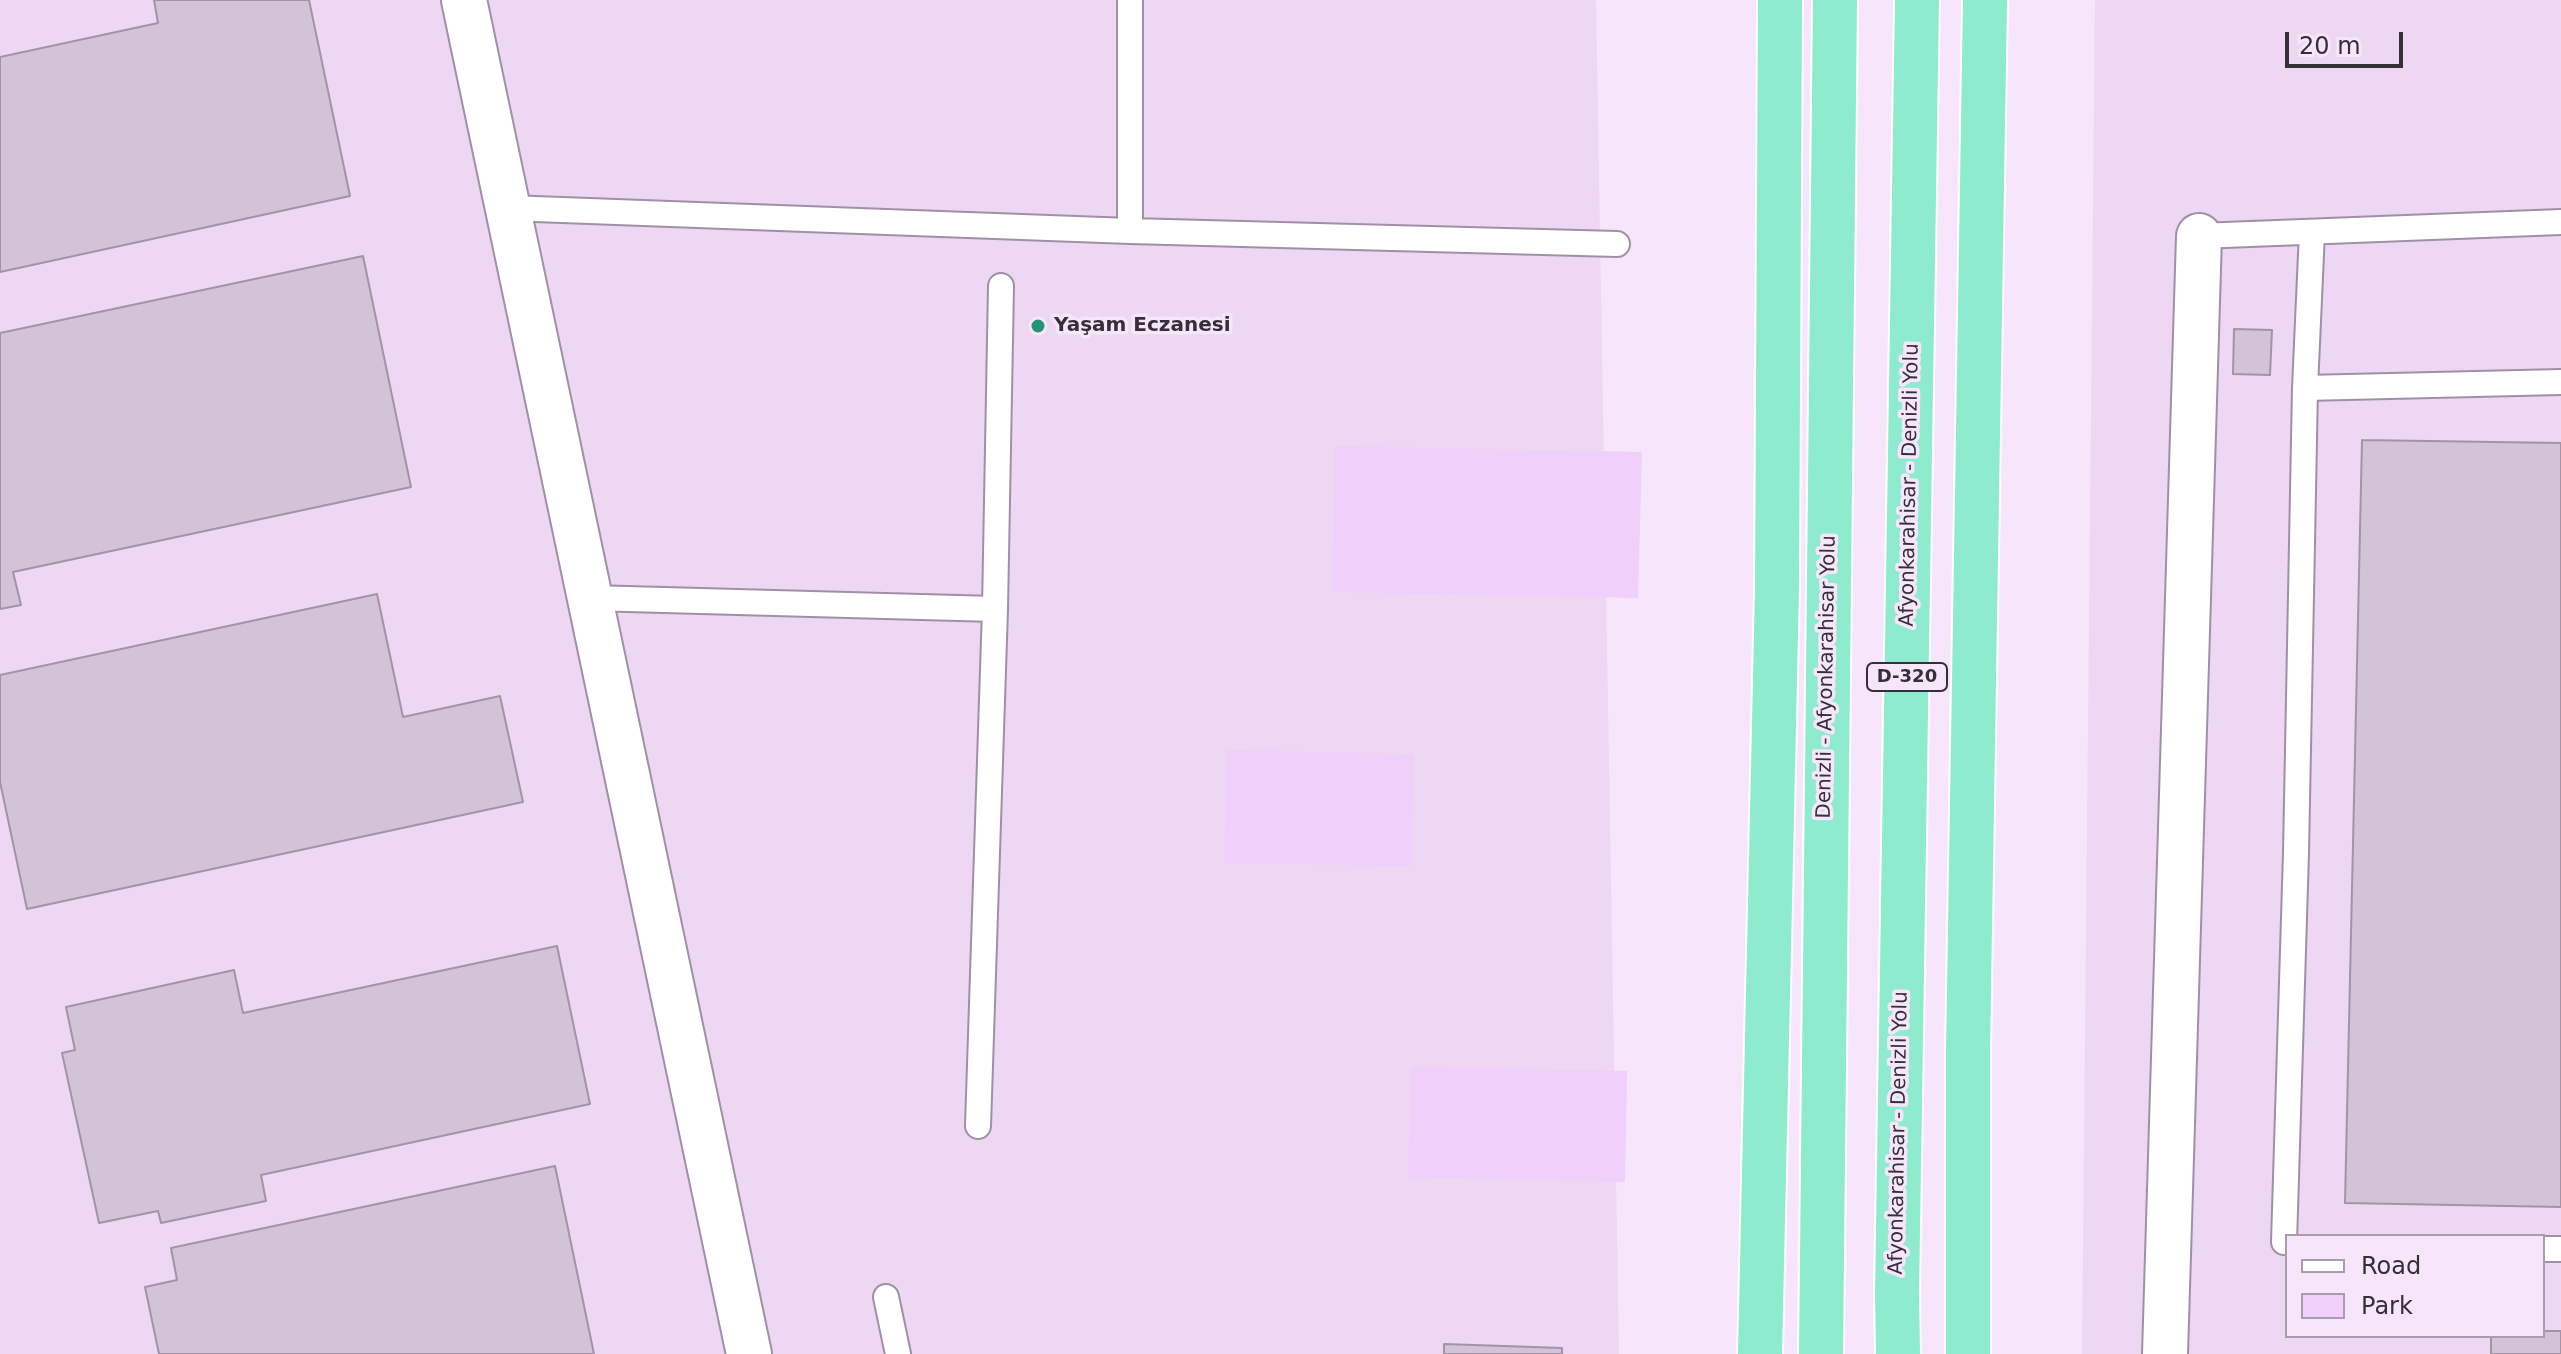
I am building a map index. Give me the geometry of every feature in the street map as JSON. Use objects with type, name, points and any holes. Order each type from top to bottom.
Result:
[{"type":"highway","points":[[1760,1354],[1777,588],[1780,0]]},
{"type":"highway","name":"Denizli - Afyonkarahisar Yolu","points":[[1821,1354],[1835,0]]},
{"type":"highway","name":"Afyonkarahisar - Denizli Yolu","points":[[1898,1354],[1917,0]]},
{"type":"highway","points":[[1968,1354],[1968,1037],[1985,0]]},
{"type":"street","points":[[464,0],[749,1354]]},
{"type":"street","points":[[2165,1354],[2199,236]]},
{"type":"lane","points":[[1130,0],[1130,231]]},
{"type":"lane","points":[[508,208],[1130,231],[1617,244]]},
{"type":"lane","points":[[2199,236],[2561,222]]},
{"type":"lane","points":[[2285,1242],[2305,388],[2312,232]]},
{"type":"lane","points":[[978,1126],[995,609],[1001,286]]},
{"type":"lane","points":[[2305,388],[2561,382]]},
{"type":"lane","points":[[590,598],[995,609]]},
{"type":"lane","points":[[886,1297],[898,1354]]},
{"type":"shaded area","points":[[0,0],[1596,0],[1619,1354],[0,1354]]},
{"type":"shaded area","points":[[2095,0],[2561,0],[2561,1354],[2082,1354]]},
{"type":"green space","points":[[1335,446],[1642,452],[1638,598],[1332,592]]},
{"type":"green space","points":[[1227,750],[1414,754],[1411,866],[1224,863]]},
{"type":"green space","points":[[1411,1067],[1627,1071],[1625,1182],[1408,1177]]},
{"type":"building","points":[[154,0],[309,0],[350,196],[0,272],[0,57],[158,23]]},
{"type":"building","points":[[363,256],[411,487],[13,572],[21,605],[0,609],[0,333]]},
{"type":"building","points":[[2234,329],[2272,330],[2270,375],[2233,374]]},
{"type":"building","points":[[2362,440],[2561,443],[2561,1207],[2345,1203]]},
{"type":"building","points":[[377,594],[403,717],[500,696],[523,802],[27,909],[0,782],[0,675]]},
{"type":"building","points":[[557,946],[590,1104],[261,1175],[266,1201],[161,1223],[158,1211],[99,1223],[62,1053],[75,1050],[66,1007],[234,970],[243,1013]]},
{"type":"building","points":[[555,1166],[594,1354],[159,1354],[145,1287],[177,1280],[171,1248]]},
{"type":"building","points":[[2545,1331],[2561,1331],[2561,1354],[2491,1354],[2491,1338],[2545,1338]]},
{"type":"building","points":[[1444,1344],[1562,1348],[1562,1354],[1444,1354]]},
{"type":"place","name":"Yaşam Eczanesi","points":[[1038,326]]}]
